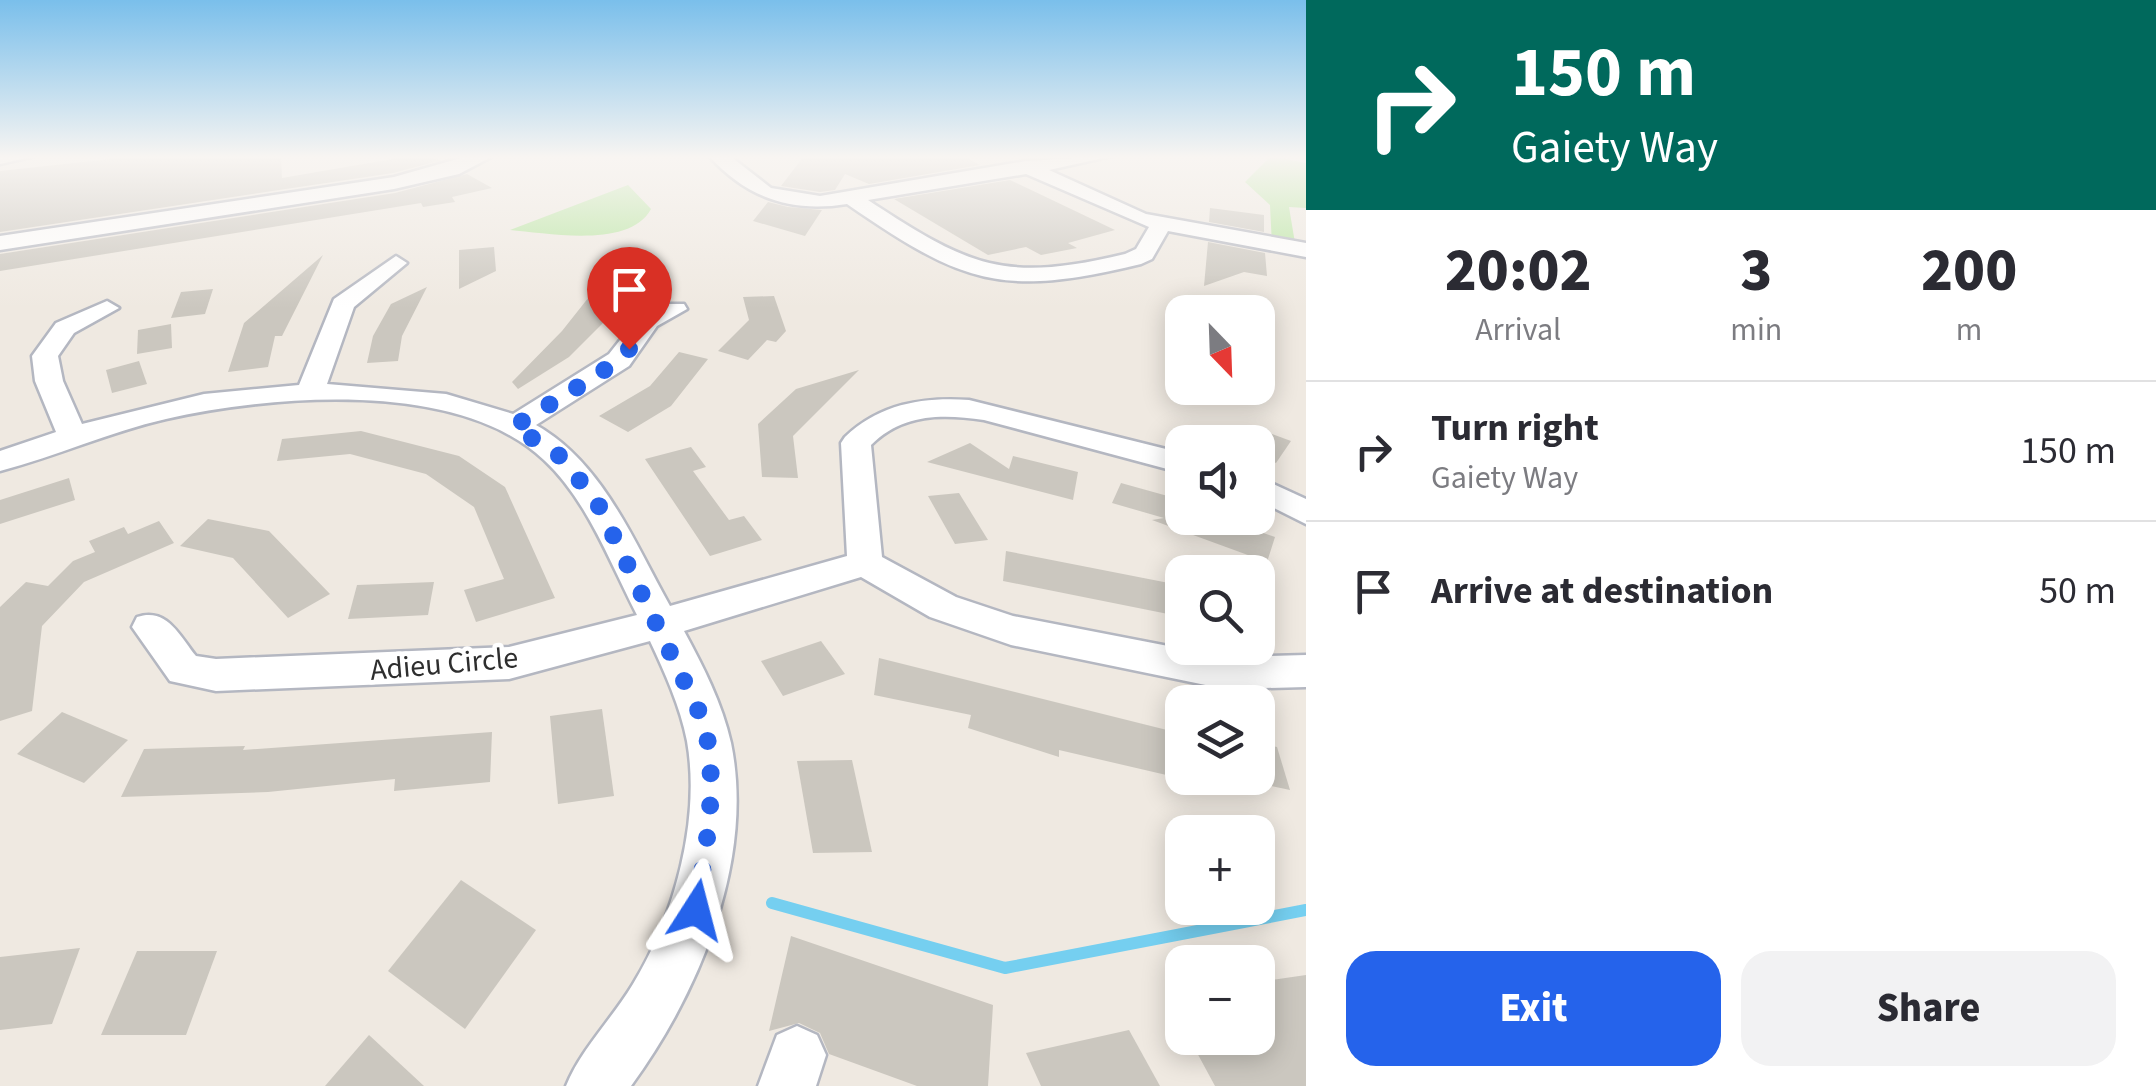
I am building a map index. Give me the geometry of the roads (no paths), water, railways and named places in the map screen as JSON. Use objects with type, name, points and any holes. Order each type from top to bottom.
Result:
[{"type":"street","points":[[0,242],[236,207]]},
{"type":"street","points":[[864,207],[940,258],[973,272],[1040,278],[1104,274],[1144,254],[1161,225]]},
{"type":"street","points":[[1107,207],[1161,225],[1306,250]]},
{"type":"street","points":[[309,395],[343,304],[396,263]]},
{"type":"street","points":[[73,438],[48,381],[45,356],[65,328],[107,308]]},
{"type":"street","points":[[513,427],[619,360],[648,321],[675,309]]},
{"type":"street","points":[[0,460],[179,408],[309,395],[425,398],[488,414],[537,439],[574,469],[596,500],[704,722],[712,759],[714,803],[696,910],[676,965],[642,1025],[595,1086]]},
{"type":"street","points":[[1165,458],[986,411],[958,407],[908,411],[869,427],[856,443],[866,563],[943,607],[1011,630],[1226,673],[1306,671]]},
{"type":"street","points":[[1275,496],[1306,513]]},
{"type":"street","name":"Adieu Circle","points":[[151,627],[184,670],[249,676],[508,663],[866,563]]},
{"type":"waterway","points":[[772,903],[1005,968],[1306,910]]}]
